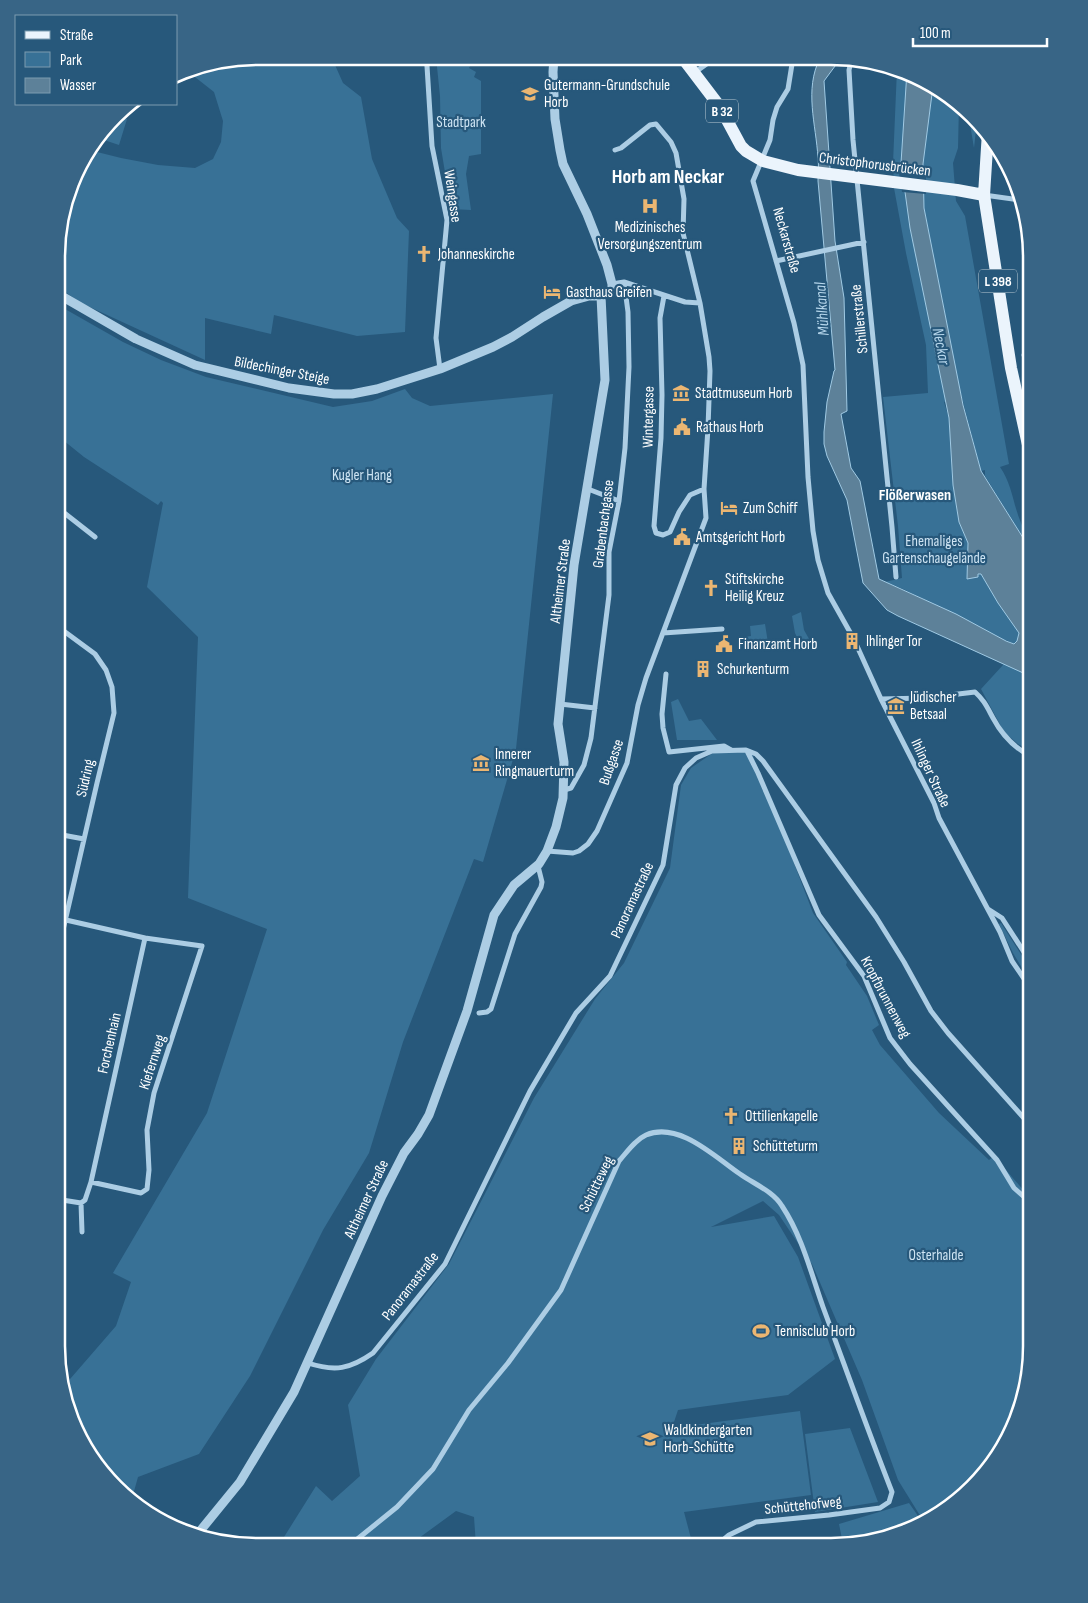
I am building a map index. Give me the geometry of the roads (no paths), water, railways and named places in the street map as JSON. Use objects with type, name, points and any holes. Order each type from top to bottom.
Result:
[{"type":"main road","name":"B 32","points":[[688,65],[720,107],[741,146],[746,152],[763,161]]},
{"type":"main road","points":[[984,195],[983,160],[986,144]]},
{"type":"main road","name":"Christophorusbrücken","points":[[763,161],[798,170],[984,195]]},
{"type":"main road","name":"L 398","points":[[984,195],[1011,368],[1023,422]]},
{"type":"street","name":"Weingasse","points":[[426,65],[432,146],[447,220],[436,338],[440,369]]},
{"type":"street","points":[[553,65],[555,119],[563,164],[587,214],[607,265],[612,284],[612,289],[601,296]]},
{"type":"street","points":[[694,73],[706,65]]},
{"type":"street","name":"Neckarstraße","points":[[792,65],[788,89],[777,107],[770,140],[763,161],[756,171],[753,181],[794,323],[803,365],[808,477],[818,560],[828,593],[851,634]]},
{"type":"street","name":"Schillerstraße","points":[[850,66],[853,140],[896,577]]},
{"type":"street","name":"Bußgasse","points":[[547,851],[573,853],[579,851],[588,844],[597,831],[627,762],[638,705],[706,518],[704,488],[710,388],[709,357],[700,303],[683,233],[684,199],[676,152],[671,142],[656,124],[650,125],[621,148],[615,150]]},
{"type":"street","points":[[984,195],[1014,199]]},
{"type":"street","points":[[776,262],[864,242]]},
{"type":"street","points":[[612,284],[624,282],[685,302],[700,303]]},
{"type":"street","name":"Grabenbachgasse","points":[[564,790],[571,788],[584,765],[591,738],[608,595],[610,552],[626,448],[629,361],[628,312],[624,282]]},
{"type":"street","name":"Bildechinger Steige","points":[[65,298],[136,339],[195,365],[289,388],[334,394],[352,394],[377,389],[440,369],[506,341],[571,301],[589,296],[601,296]]},
{"type":"street","name":"Altheimer Straße","points":[[201,1530],[244,1476],[294,1392],[382,1196],[404,1152],[418,1134],[428,1115],[467,1011],[494,915],[514,885],[538,866],[547,851],[562,808],[564,762],[558,724],[560,704],[574,565],[605,380],[601,296]]},
{"type":"street","name":"Wintergasse","points":[[664,296],[660,318],[662,395],[654,526],[656,533],[670,532],[679,512],[690,495],[704,488]]},
{"type":"street","points":[[588,489],[619,501]]},
{"type":"street","points":[[65,513],[95,537]]},
{"type":"street","points":[[663,633],[722,629]]},
{"type":"street","name":"Südring","points":[[65,632],[95,654],[106,670],[112,687],[114,713],[65,924]]},
{"type":"street","name":"Ihlinger Straße","points":[[857,646],[881,699],[934,802],[939,818],[1012,960],[1023,976]]},
{"type":"street","points":[[666,674],[662,714],[663,728],[669,752],[724,746],[731,751]]},
{"type":"street","points":[[881,699],[925,698],[974,692],[982,698],[988,707],[1001,733],[1016,748],[1023,752]]},
{"type":"street","points":[[560,704],[595,708]]},
{"type":"street","points":[[746,750],[756,754],[763,762],[876,917],[931,1011],[945,1030],[1023,1117]]},
{"type":"street","name":"Panoramastraße","points":[[308,1363],[323,1368],[343,1368],[366,1358],[445,1264],[530,1091],[576,1013],[610,976],[663,864],[676,785],[686,768],[696,758],[712,751],[746,750]]},
{"type":"street","name":"Kropfbrunnenweg","points":[[746,750],[758,773],[819,915],[864,976],[890,1038],[948,1106],[998,1160],[1014,1188],[1023,1196]]},
{"type":"street","points":[[65,835],[84,839]]},
{"type":"street","points":[[478,1013],[487,1012],[491,1009],[515,934],[541,887],[542,882],[538,866]]},
{"type":"street","name":"Ihlinger Straße","points":[[987,909],[1002,918],[1023,950]]},
{"type":"street","points":[[66,920],[146,938]]},
{"type":"street","name":"Kiefernweg","points":[[91,1182],[141,1193],[147,1189],[150,1170],[147,1130],[154,1093],[202,946],[146,938]]},
{"type":"street","name":"Forchenhain","points":[[82,1232],[81,1203],[85,1200],[91,1182],[146,938]]},
{"type":"street","name":"Schütteweg","points":[[359,1538],[397,1507],[433,1469],[469,1410],[508,1363],[562,1290],[619,1161],[632,1146],[646,1135],[661,1131],[695,1141],[755,1185],[772,1194],[781,1204],[801,1242],[852,1390],[892,1492]]},
{"type":"street","points":[[65,1200],[81,1203]]},
{"type":"street","name":"Schüttehofweg","points":[[725,1538],[756,1522],[880,1508],[889,1502],[892,1492]]},
{"type":"water","name":"Neckar","points":[[817,65],[836,65],[824,81],[835,241],[844,298],[847,411],[841,414],[851,468],[860,481],[879,579],[956,614],[1006,641],[1014,644],[1017,641],[1019,633],[981,574],[978,574],[978,577],[967,579],[968,543],[959,522],[953,485],[949,418],[910,228],[901,163],[906,81],[932,94],[923,164],[924,208],[963,405],[981,471],[1023,538],[1023,673],[887,610],[863,583],[847,500],[827,456],[824,444],[827,402],[835,370],[812,107]]},
{"type":"tunnel","points":[[851,634],[857,646]]},
{"type":"place","name":"Gutermann-Grundschule Horb","points":[[530,94]]},
{"type":"place","name":"Medizinisches Versorgungszentrum","points":[[650,206]]},
{"type":"place","name":"Johanneskirche","points":[[424,254]]},
{"type":"place","name":"Gasthaus Greifen","points":[[552,292]]},
{"type":"place","name":"Stadtmuseum Horb","points":[[681,393]]},
{"type":"place","name":"Rathaus Horb","points":[[682,427]]},
{"type":"place","name":"Zum Schiff","points":[[729,508]]},
{"type":"place","name":"Amtsgericht Horb","points":[[682,537]]},
{"type":"place","name":"Stiftskirche Heilig Kreuz","points":[[711,588]]},
{"type":"place","name":"Ihlinger Tor","points":[[852,641]]},
{"type":"place","name":"Finanzamt Horb","points":[[724,644]]},
{"type":"place","name":"Schurkenturm","points":[[703,669]]},
{"type":"place","name":"Jüdischer Betsaal","points":[[896,706]]},
{"type":"place","name":"Innerer Ringmauerturm","points":[[481,763]]},
{"type":"place","name":"Ottilienkapelle","points":[[731,1116]]},
{"type":"place","name":"Schütteturm","points":[[739,1146]]},
{"type":"place","name":"Tennisclub Horb","points":[[761,1331]]},
{"type":"place","name":"Waldkindergarten Horb-Schütte","points":[[650,1439]]},
{"type":"district","name":"Horb am Neckar","points":[[668,176]]},
{"type":"district","name":"Flößerwasen","points":[[915,494]]},
{"type":"park label","name":"Stadtpark","points":[[461,122]]},
{"type":"park label","name":"Kugler Hang","points":[[362,475]]},
{"type":"park label","name":"Ehemaliges Gartenschaugelände","points":[[934,550]]},
{"type":"park label","name":"Osterhalde","points":[[936,1255]]},
{"type":"water label","name":"Mühlkanal","points":[[821,309]]}]
